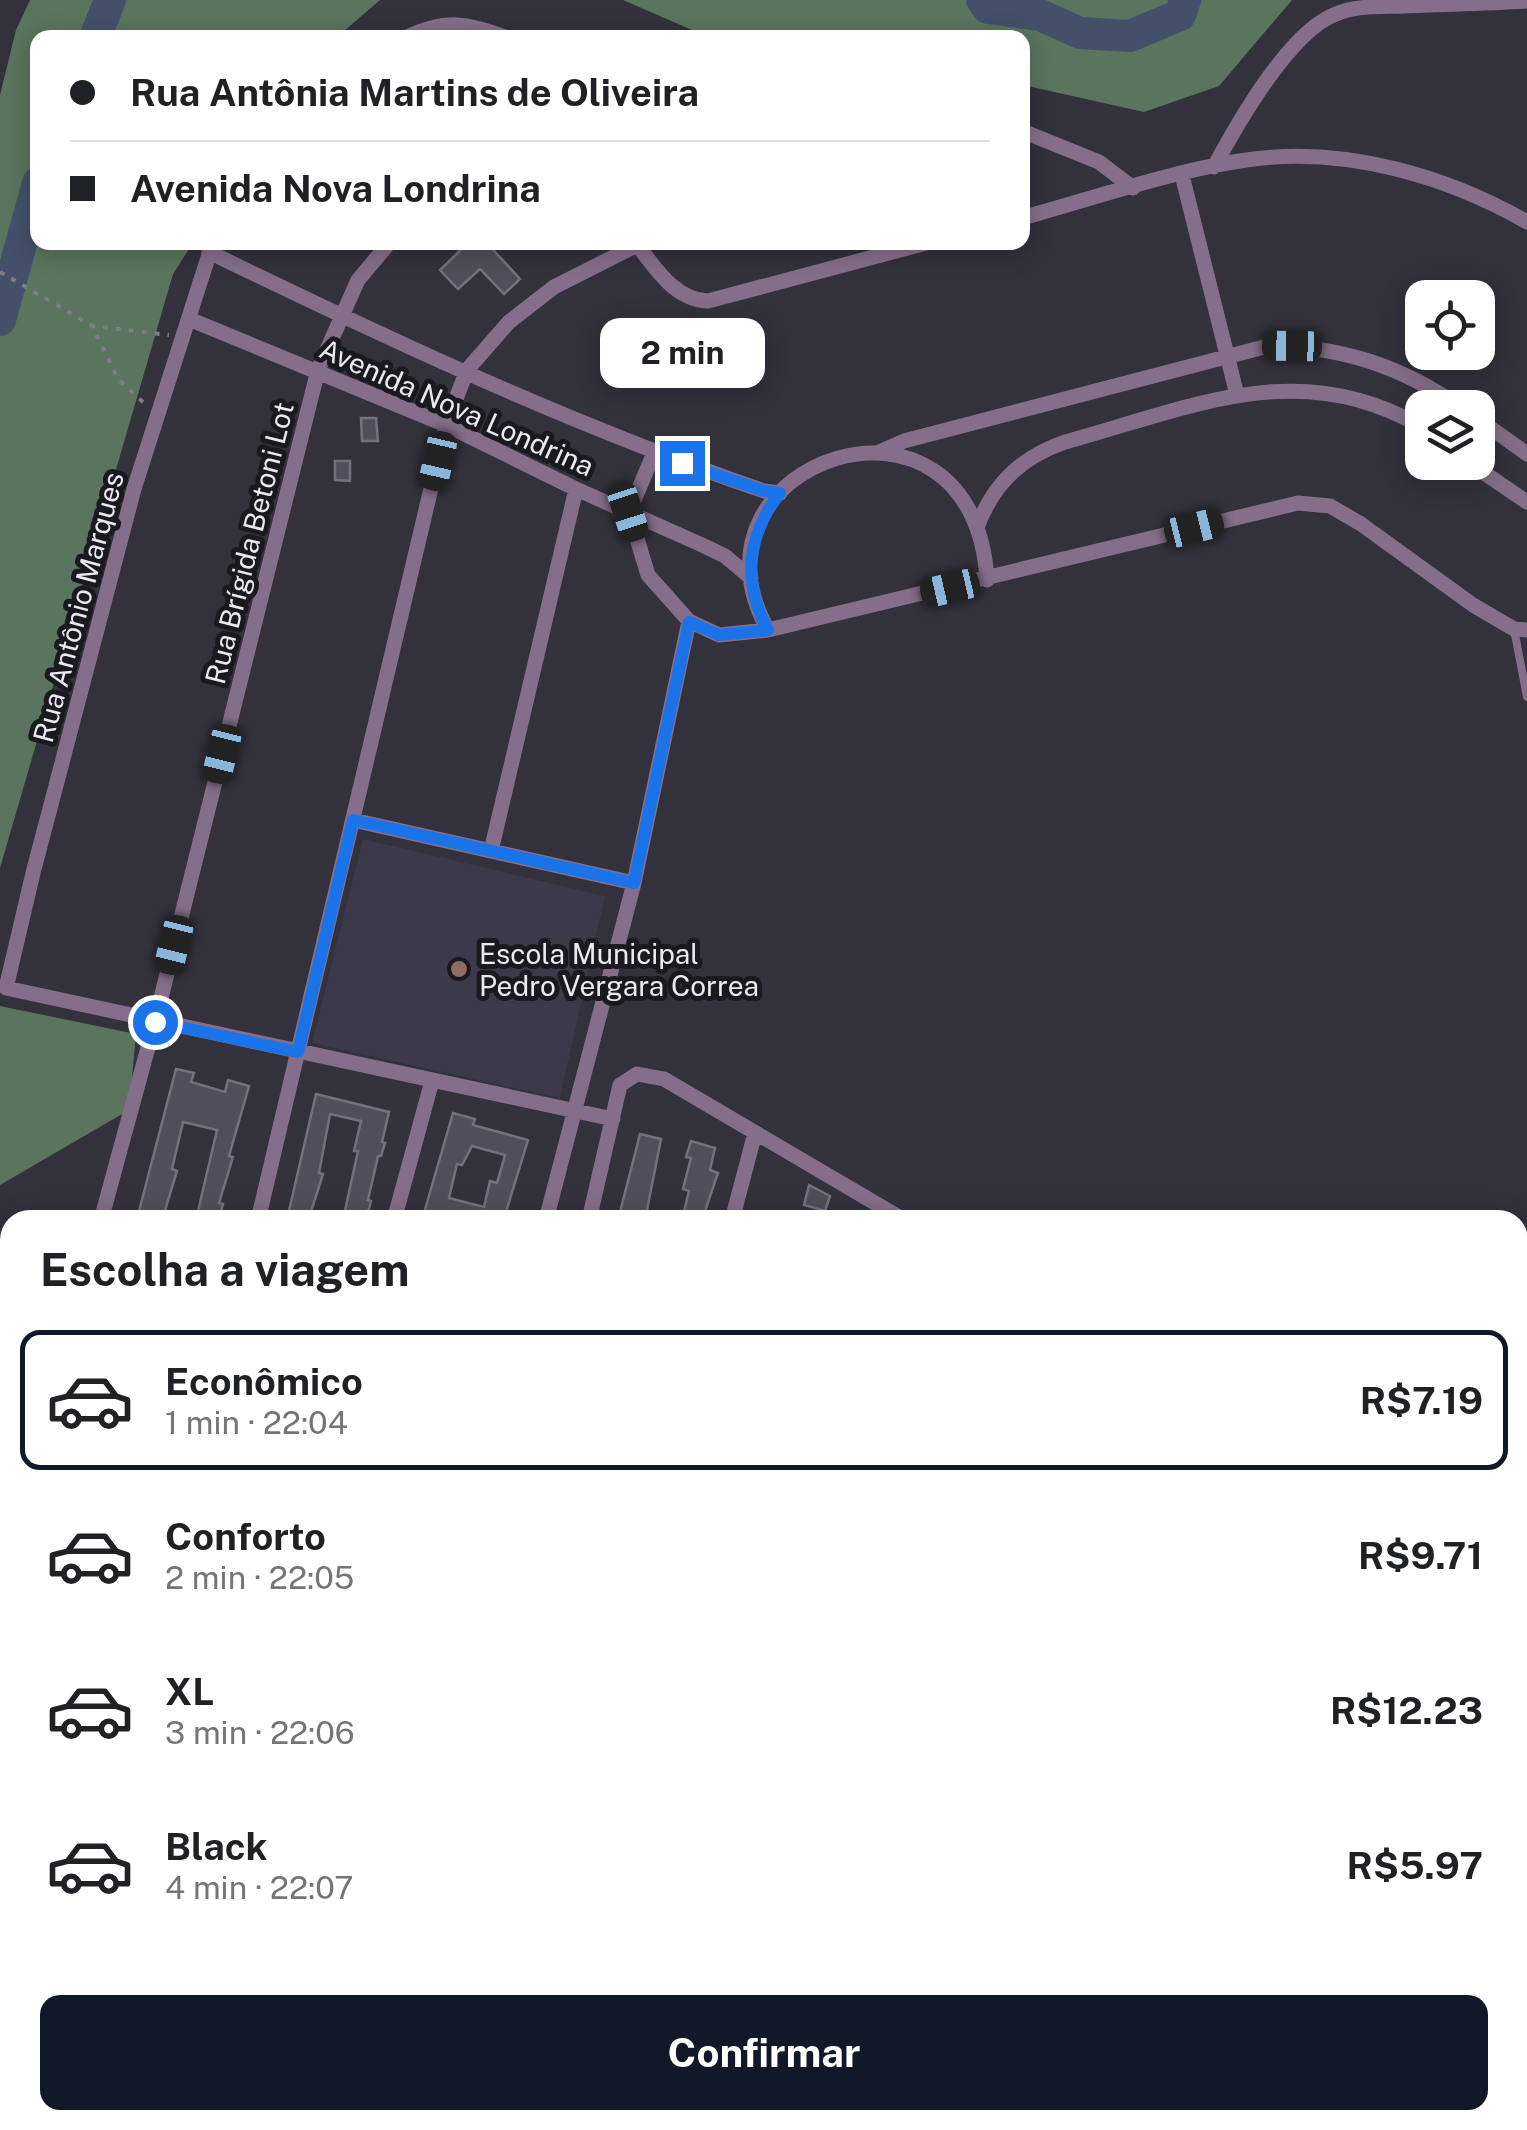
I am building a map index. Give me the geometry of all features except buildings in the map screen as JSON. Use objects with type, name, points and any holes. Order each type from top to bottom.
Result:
[{"type":"street","points":[[1214,168],[1235,129],[1295,43],[1322,20],[1368,7],[1527,1]]},
{"type":"street","points":[[422,30],[454,24],[486,30]]},
{"type":"street","points":[[1030,134],[1100,162],[1133,188]]},
{"type":"street","points":[[1030,216],[1253,159],[1319,158],[1383,167],[1446,184],[1527,222]]},
{"type":"street","points":[[1182,175],[1237,395]]},
{"type":"street","name":"Rua Antônio Marques","points":[[155,1022],[6,988],[124,527],[210,250]]},
{"type":"street","name":"Avenida Nova Londrina","points":[[217,250],[341,316],[654,453],[780,493]]},
{"type":"street","name":"Rua Brígida Betoni Lot","points":[[104,1210],[155,1022],[318,370],[358,280],[383,250]]},
{"type":"street","points":[[260,1210],[446,425],[468,370],[489,343],[531,304],[576,274],[624,250]]},
{"type":"street","points":[[641,250],[675,289],[690,298],[708,301],[900,250]]},
{"type":"street","name":"Avenida Nova Londrina","points":[[190,318],[446,425],[725,556],[751,578]]},
{"type":"street","points":[[768,630],[759,614],[751,578],[754,542],[768,508],[780,493],[793,480],[825,461],[842,455],[879,452],[904,441],[1268,346],[1338,352],[1408,375],[1432,390]]},
{"type":"street","points":[[978,526],[1002,482],[1038,453],[1064,442],[1237,395],[1292,388],[1339,393],[1405,418]]},
{"type":"street","points":[[1495,431],[1527,454]]},
{"type":"street","points":[[879,452],[931,470],[959,494],[978,526],[987,580]]},
{"type":"street","points":[[654,453],[628,512],[648,575],[689,622],[719,635],[768,630],[987,580],[1298,502],[1330,506],[1473,605],[1520,630]]},
{"type":"street","points":[[1495,480],[1527,502]]},
{"type":"street","points":[[492,851],[576,488]]},
{"type":"street","points":[[549,1210],[634,883],[689,622]]},
{"type":"street","points":[[353,820],[634,883]]},
{"type":"street","points":[[155,1022],[614,1118]]},
{"type":"street","points":[[591,1210],[620,1085],[636,1074],[664,1079],[756,1132],[873,1210]]},
{"type":"street","points":[[397,1210],[432,1081]]},
{"type":"street","points":[[735,1210],[756,1132]]},
{"type":"lane","points":[[1520,630],[1527,697]]},
{"type":"path","points":[[0,272],[92,326],[184,336]]},
{"type":"path","points":[[92,326],[118,380],[158,415]]},
{"type":"shaded area","name":"Escola Municipal Pedro Vergara Correa","points":[[363,839],[605,896],[560,1098],[312,1043]]},
{"type":"green space","points":[[30,0],[380,0],[345,30],[30,30],[30,250],[188,250],[173,274],[0,868],[0,95],[16,30]]},
{"type":"green space","points":[[623,0],[1292,0],[1219,86],[1144,112],[1030,87],[1030,30],[692,30]]},
{"type":"green space","points":[[0,1006],[136,1034],[129,1110],[0,1185]]},
{"type":"waterway","points":[[98,30],[110,0]]},
{"type":"waterway","points":[[982,0],[988,8],[1040,15],[1080,33],[1130,36],[1180,15],[1185,0]]},
{"type":"waterway","points":[[0,320],[30,212]]},
{"type":"place","name":"Escola Municipal Pedro Vergara Correa","points":[[459,969]]},
{"type":"route","points":[[155,1022],[298,1052],[353,820],[634,883],[689,622],[719,635],[768,630],[754,596],[751,560],[760,524],[780,493],[682,463]]}]
